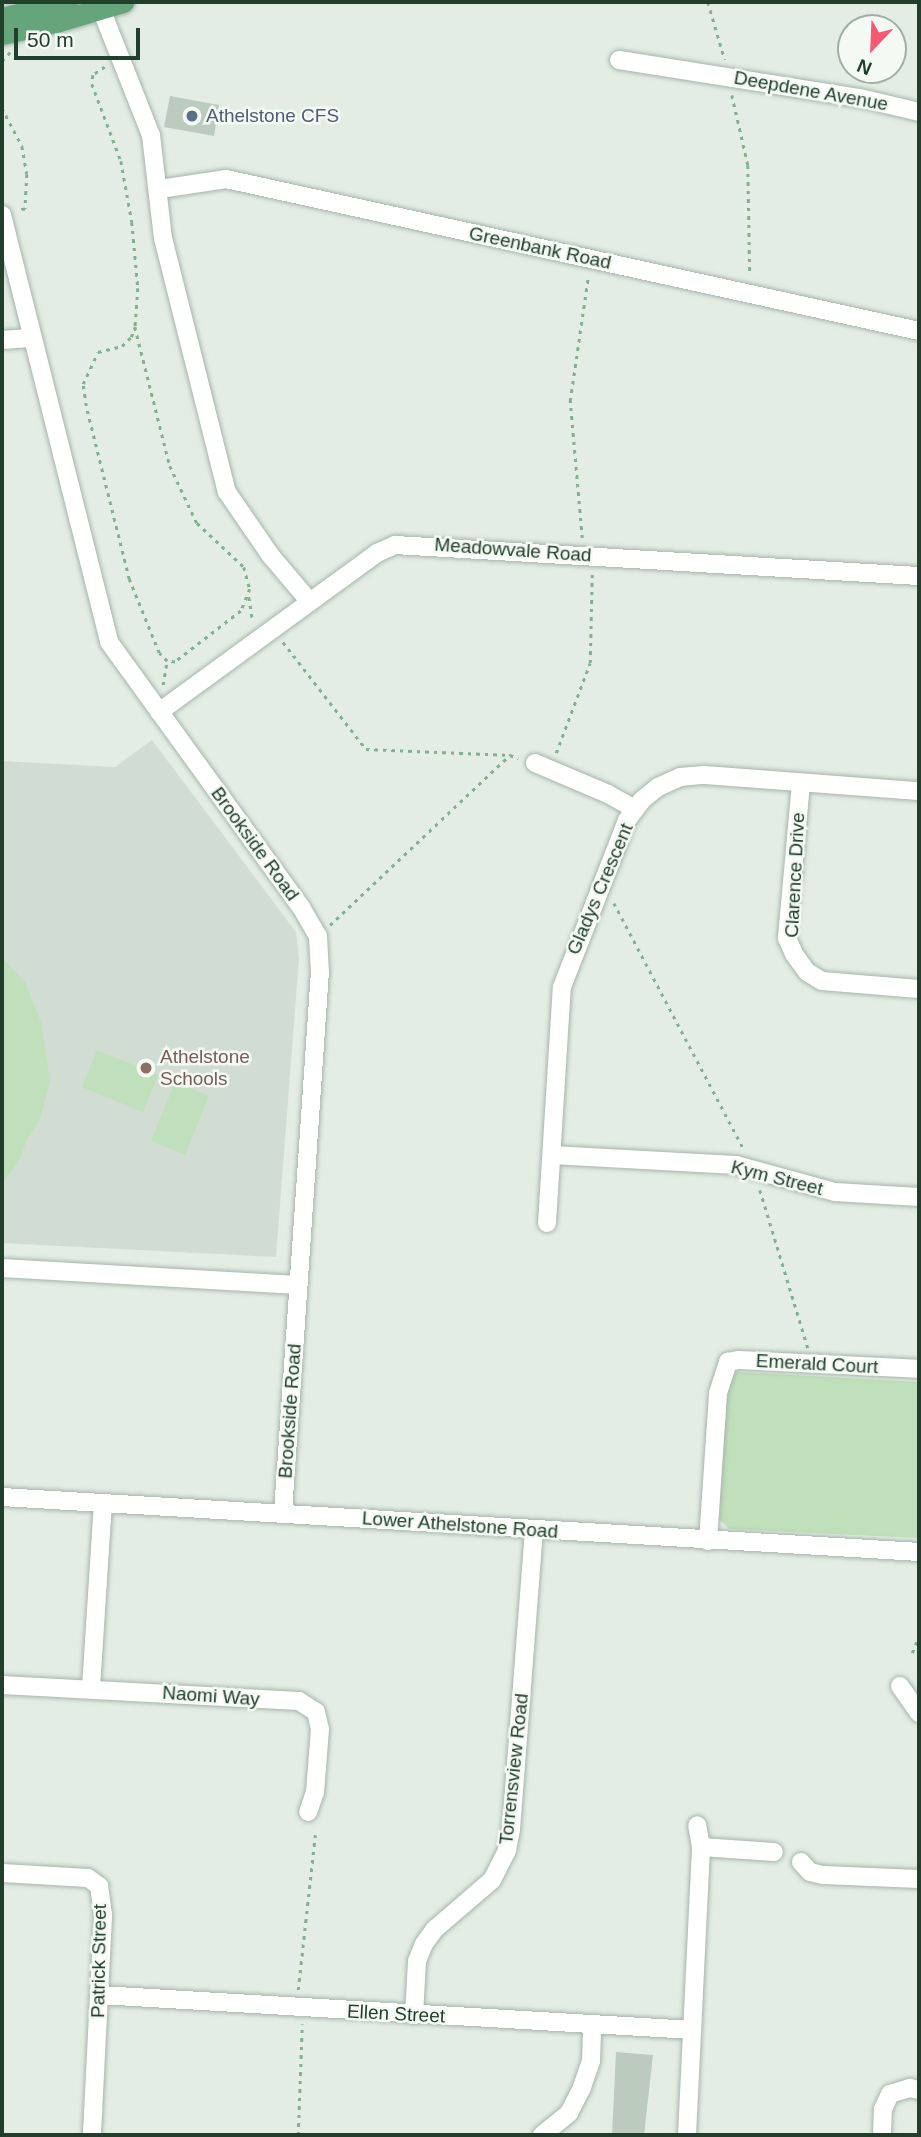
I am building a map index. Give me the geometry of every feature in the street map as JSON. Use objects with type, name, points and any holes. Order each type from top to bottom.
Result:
[{"type":"main road","points":[[2,18],[67,2]]},
{"type":"main road","points":[[2,34],[101,5],[123,2]]},
{"type":"street","points":[[101,5],[151,135],[160,189],[163,238],[226,492],[271,556],[310,602]]},
{"type":"street","name":"Deepdene Avenue","points":[[619,60],[730,84],[860,98],[919,112]]},
{"type":"street","name":"Greenbank Road","points":[[160,189],[226,179],[919,331]]},
{"type":"street","name":"Brookside Road","points":[[8,213],[30,338],[109,642],[301,907],[318,936],[320,971],[283,1513]]},
{"type":"street","points":[[2,340],[30,338]]},
{"type":"street","name":"Meadowvale Road","points":[[159,712],[376,553],[395,545],[919,576]]},
{"type":"street","points":[[542,766],[635,809]]},
{"type":"street","name":"Gladys Crescent","points":[[547,1223],[562,986],[626,820],[635,809],[658,787],[680,777],[704,775],[919,791]]},
{"type":"street","name":"Clarence Drive","points":[[801,783],[787,938],[794,954],[807,972],[822,981],[919,989]]},
{"type":"street","name":"Kym Street","points":[[552,1155],[736,1165],[835,1192],[919,1197]]},
{"type":"street","points":[[2,1268],[298,1285]]},
{"type":"street","name":"Emerald Court","points":[[708,1541],[718,1393],[723,1370],[728,1362],[738,1360],[919,1370]]},
{"type":"street","name":"Lower Athelstone Road","points":[[2,1497],[919,1552]]},
{"type":"street","points":[[91,1688],[103,1503]]},
{"type":"street","name":"Torrensview Road","points":[[414,2015],[417,1961],[424,1944],[435,1929],[492,1880],[507,1850],[511,1829],[534,1531]]},
{"type":"street","name":"Naomi Way","points":[[2,1685],[299,1702],[316,1712],[320,1729],[315,1792],[308,1812]]},
{"type":"street","points":[[900,1686],[919,1713]]},
{"type":"street","points":[[687,2135],[701,1847],[697,1825]]},
{"type":"street","points":[[701,1847],[774,1852]]},
{"type":"street","points":[[801,1862],[810,1872],[823,1875],[919,1879]]},
{"type":"street","name":"Patrick Street","points":[[2,1873],[88,1878],[99,1886],[103,1916],[92,2135]]},
{"type":"street","name":"Ellen Street","points":[[100,1995],[692,2030]]},
{"type":"street","points":[[541,2135],[569,2113],[582,2087],[591,2061],[592,2025]]},
{"type":"street","points":[[882,2135],[883,2109],[890,2094],[910,2088],[919,2090]]},
{"type":"path","points":[[708,2],[748,165],[750,278]]},
{"type":"path","points":[[122,60],[99,69],[92,84],[124,173],[138,288],[135,327],[170,466],[197,523],[244,567],[257,641]]},
{"type":"path","points":[[2,107],[22,146],[27,174],[25,209],[8,213]]},
{"type":"path","points":[[273,629],[366,749],[510,755],[542,766],[590,663],[588,555],[570,401],[592,259]]},
{"type":"path","points":[[135,327],[127,342],[118,349],[98,352],[83,384],[129,579],[159,653],[167,661],[175,662],[241,611],[250,597]]},
{"type":"path","points":[[318,936],[510,755]]},
{"type":"path","points":[[603,882],[754,1170],[813,1364]]},
{"type":"path","points":[[912,1653],[919,1636]]},
{"type":"path","points":[[298,1997],[315,1835]]},
{"type":"path","points":[[297,2024],[303,2024],[298,2135]]},
{"type":"shaded area","name":"Athelstone Schools","points":[[152,740],[296,932],[299,958],[276,1257],[2,1243],[2,761],[115,767]]},
{"type":"green space","points":[[2,958],[25,982],[41,1022],[50,1081],[40,1119],[28,1137],[19,1161],[2,1184]]},
{"type":"green space","points":[[97,1050],[158,1075],[143,1112],[82,1087]]},
{"type":"green space","points":[[175,1082],[209,1096],[185,1155],[151,1141]]},
{"type":"green space","points":[[737,1372],[919,1382],[919,1538],[729,1529],[719,1519],[727,1382]]},
{"type":"building","name":"Athelstone CFS","points":[[170,96],[219,105],[214,136],[164,127]]},
{"type":"building","points":[[616,2052],[653,2055],[644,2135],[612,2135]]},
{"type":"place","name":"Athelstone CFS","points":[[192,116]]},
{"type":"place","name":"Athelstone Schools","points":[[146,1068]]}]
